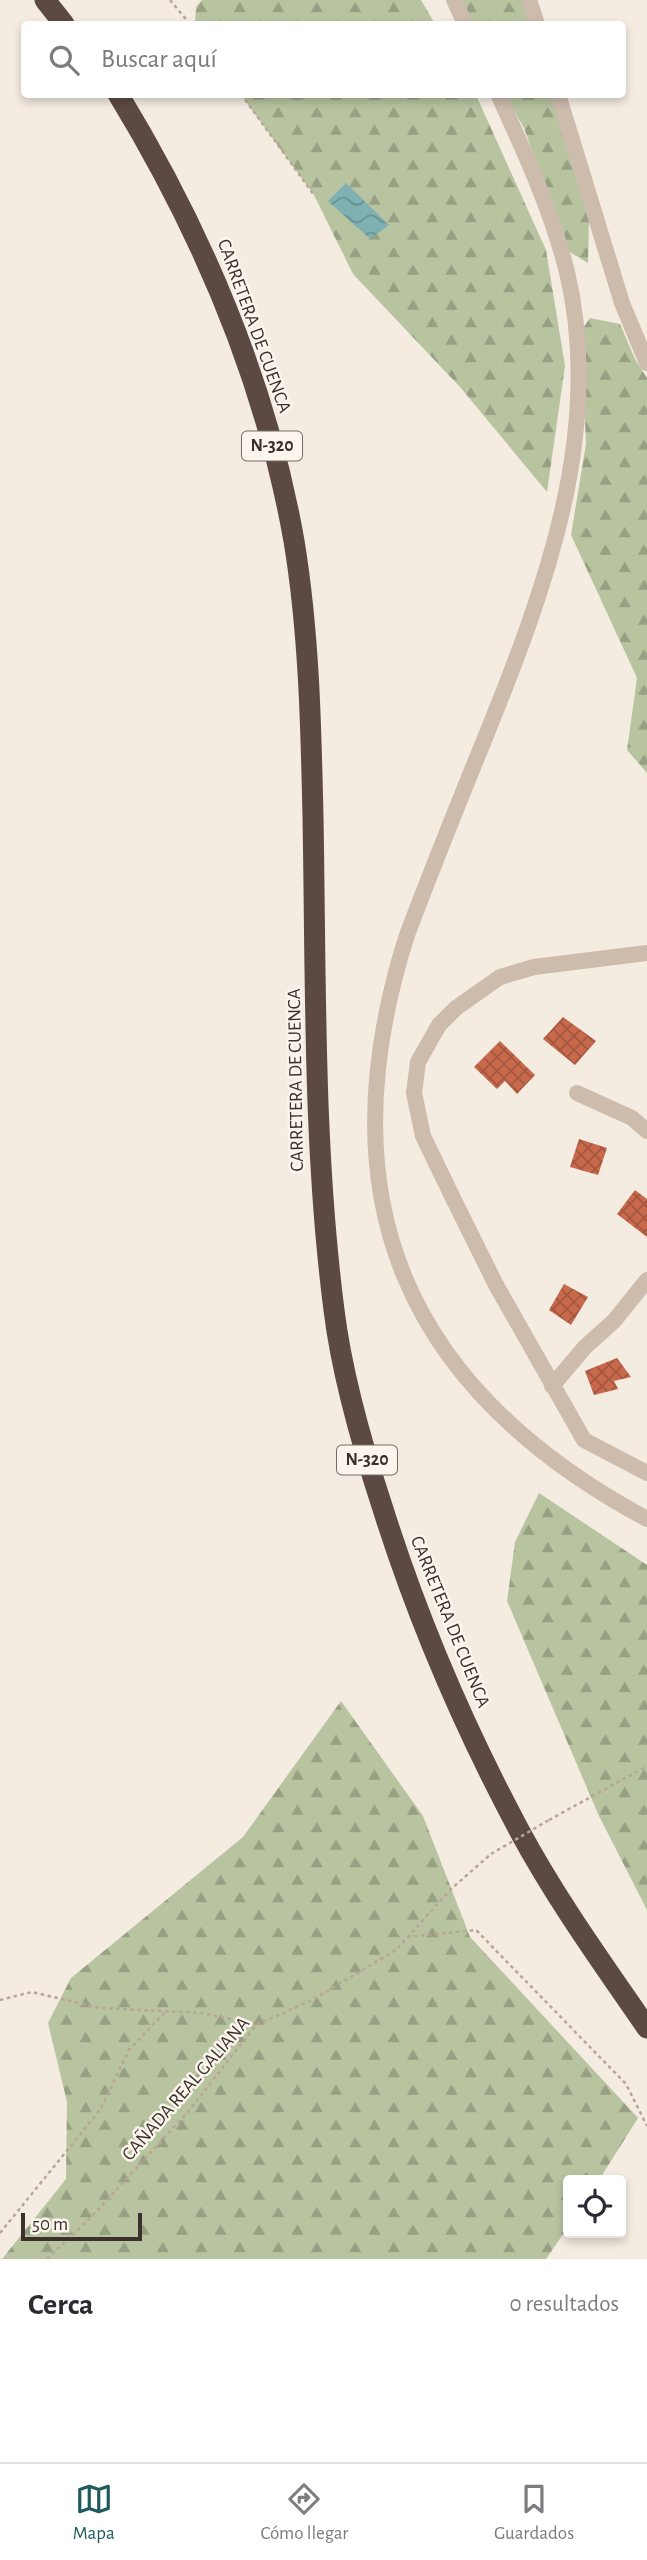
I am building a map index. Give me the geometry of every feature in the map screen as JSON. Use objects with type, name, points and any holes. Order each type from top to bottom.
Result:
[{"type":"highway","points":[[45,0],[62,21]]},
{"type":"highway","name":"CARRETERA DE CUENCA","points":[[120,98],[186,215],[215,277],[262,406],[293,540],[310,677],[320,1172],[334,1315],[366,1455],[409,1590],[468,1729],[521,1833],[590,1945],[647,2028]]},
{"type":"street","points":[[454,0],[464,21]]},
{"type":"street","points":[[529,0],[536,21]]},
{"type":"street","points":[[500,98],[541,189],[567,274],[577,350],[577,422],[565,501],[537,600],[407,935],[394,978],[376,1091],[378,1179],[386,1225],[399,1269],[426,1325],[446,1353],[526,1440],[581,1480],[647,1519]]},
{"type":"street","points":[[559,98],[622,303],[647,362]]},
{"type":"street","points":[[647,953],[534,967],[500,976],[456,1008],[439,1025],[427,1043],[415,1077],[416,1114],[423,1136],[496,1285],[584,1440],[647,1473]]},
{"type":"street","points":[[577,1093],[632,1118],[647,1131]]},
{"type":"street","points":[[552,1385],[585,1347],[614,1321],[647,1280]]},
{"type":"path","points":[[170,0],[188,21]]},
{"type":"path","points":[[244,98],[314,195]]},
{"type":"path","name":"CAÑADA REAL GALIANA","points":[[47,2259],[94,2214],[188,2112],[256,2025],[312,2000],[396,1950],[451,1889],[491,1854],[647,1766]]},
{"type":"path","points":[[407,1937],[476,1930],[626,2084],[647,2126]]},
{"type":"path","points":[[0,2000],[32,1992],[100,2008],[203,2013],[256,2025]]},
{"type":"path","points":[[0,2233],[100,2110],[129,2050],[166,2011]]},
{"type":"green space","points":[[202,0],[421,0],[433,21],[195,21],[196,7]]},
{"type":"green space","points":[[463,0],[525,0],[532,21],[468,21]]},
{"type":"green space","points":[[243,98],[477,98],[546,250],[565,366],[547,492],[460,387],[353,274],[314,195]]},
{"type":"green space","points":[[507,98],[558,98],[589,221],[588,263],[568,251],[524,128]]},
{"type":"green space","points":[[590,318],[620,324],[635,359],[647,378],[647,773],[627,750],[637,678],[571,535],[586,444],[581,331]]},
{"type":"green space","points":[[539,1493],[647,1565],[647,1910],[599,1816],[507,1601],[515,1542]]},
{"type":"green space","points":[[341,1701],[423,1816],[470,1937],[638,2118],[602,2175],[563,2175],[563,2234],[546,2259],[2,2259],[66,2179],[67,2102],[48,2023],[71,1978],[243,1837]]},
{"type":"water","points":[[346,183],[389,225],[370,239],[328,201]]},
{"type":"building","points":[[563,1017],[596,1041],[575,1065],[543,1039]]},
{"type":"building","points":[[500,1041],[535,1075],[517,1094],[505,1081],[497,1089],[474,1067]]},
{"type":"building","points":[[579,1139],[607,1148],[598,1175],[570,1167]]},
{"type":"building","points":[[635,1190],[647,1199],[647,1237],[617,1214]]},
{"type":"building","points":[[564,1284],[588,1297],[571,1325],[549,1310]]},
{"type":"building","points":[[617,1358],[631,1377],[614,1381],[618,1389],[594,1395],[585,1371]]}]
